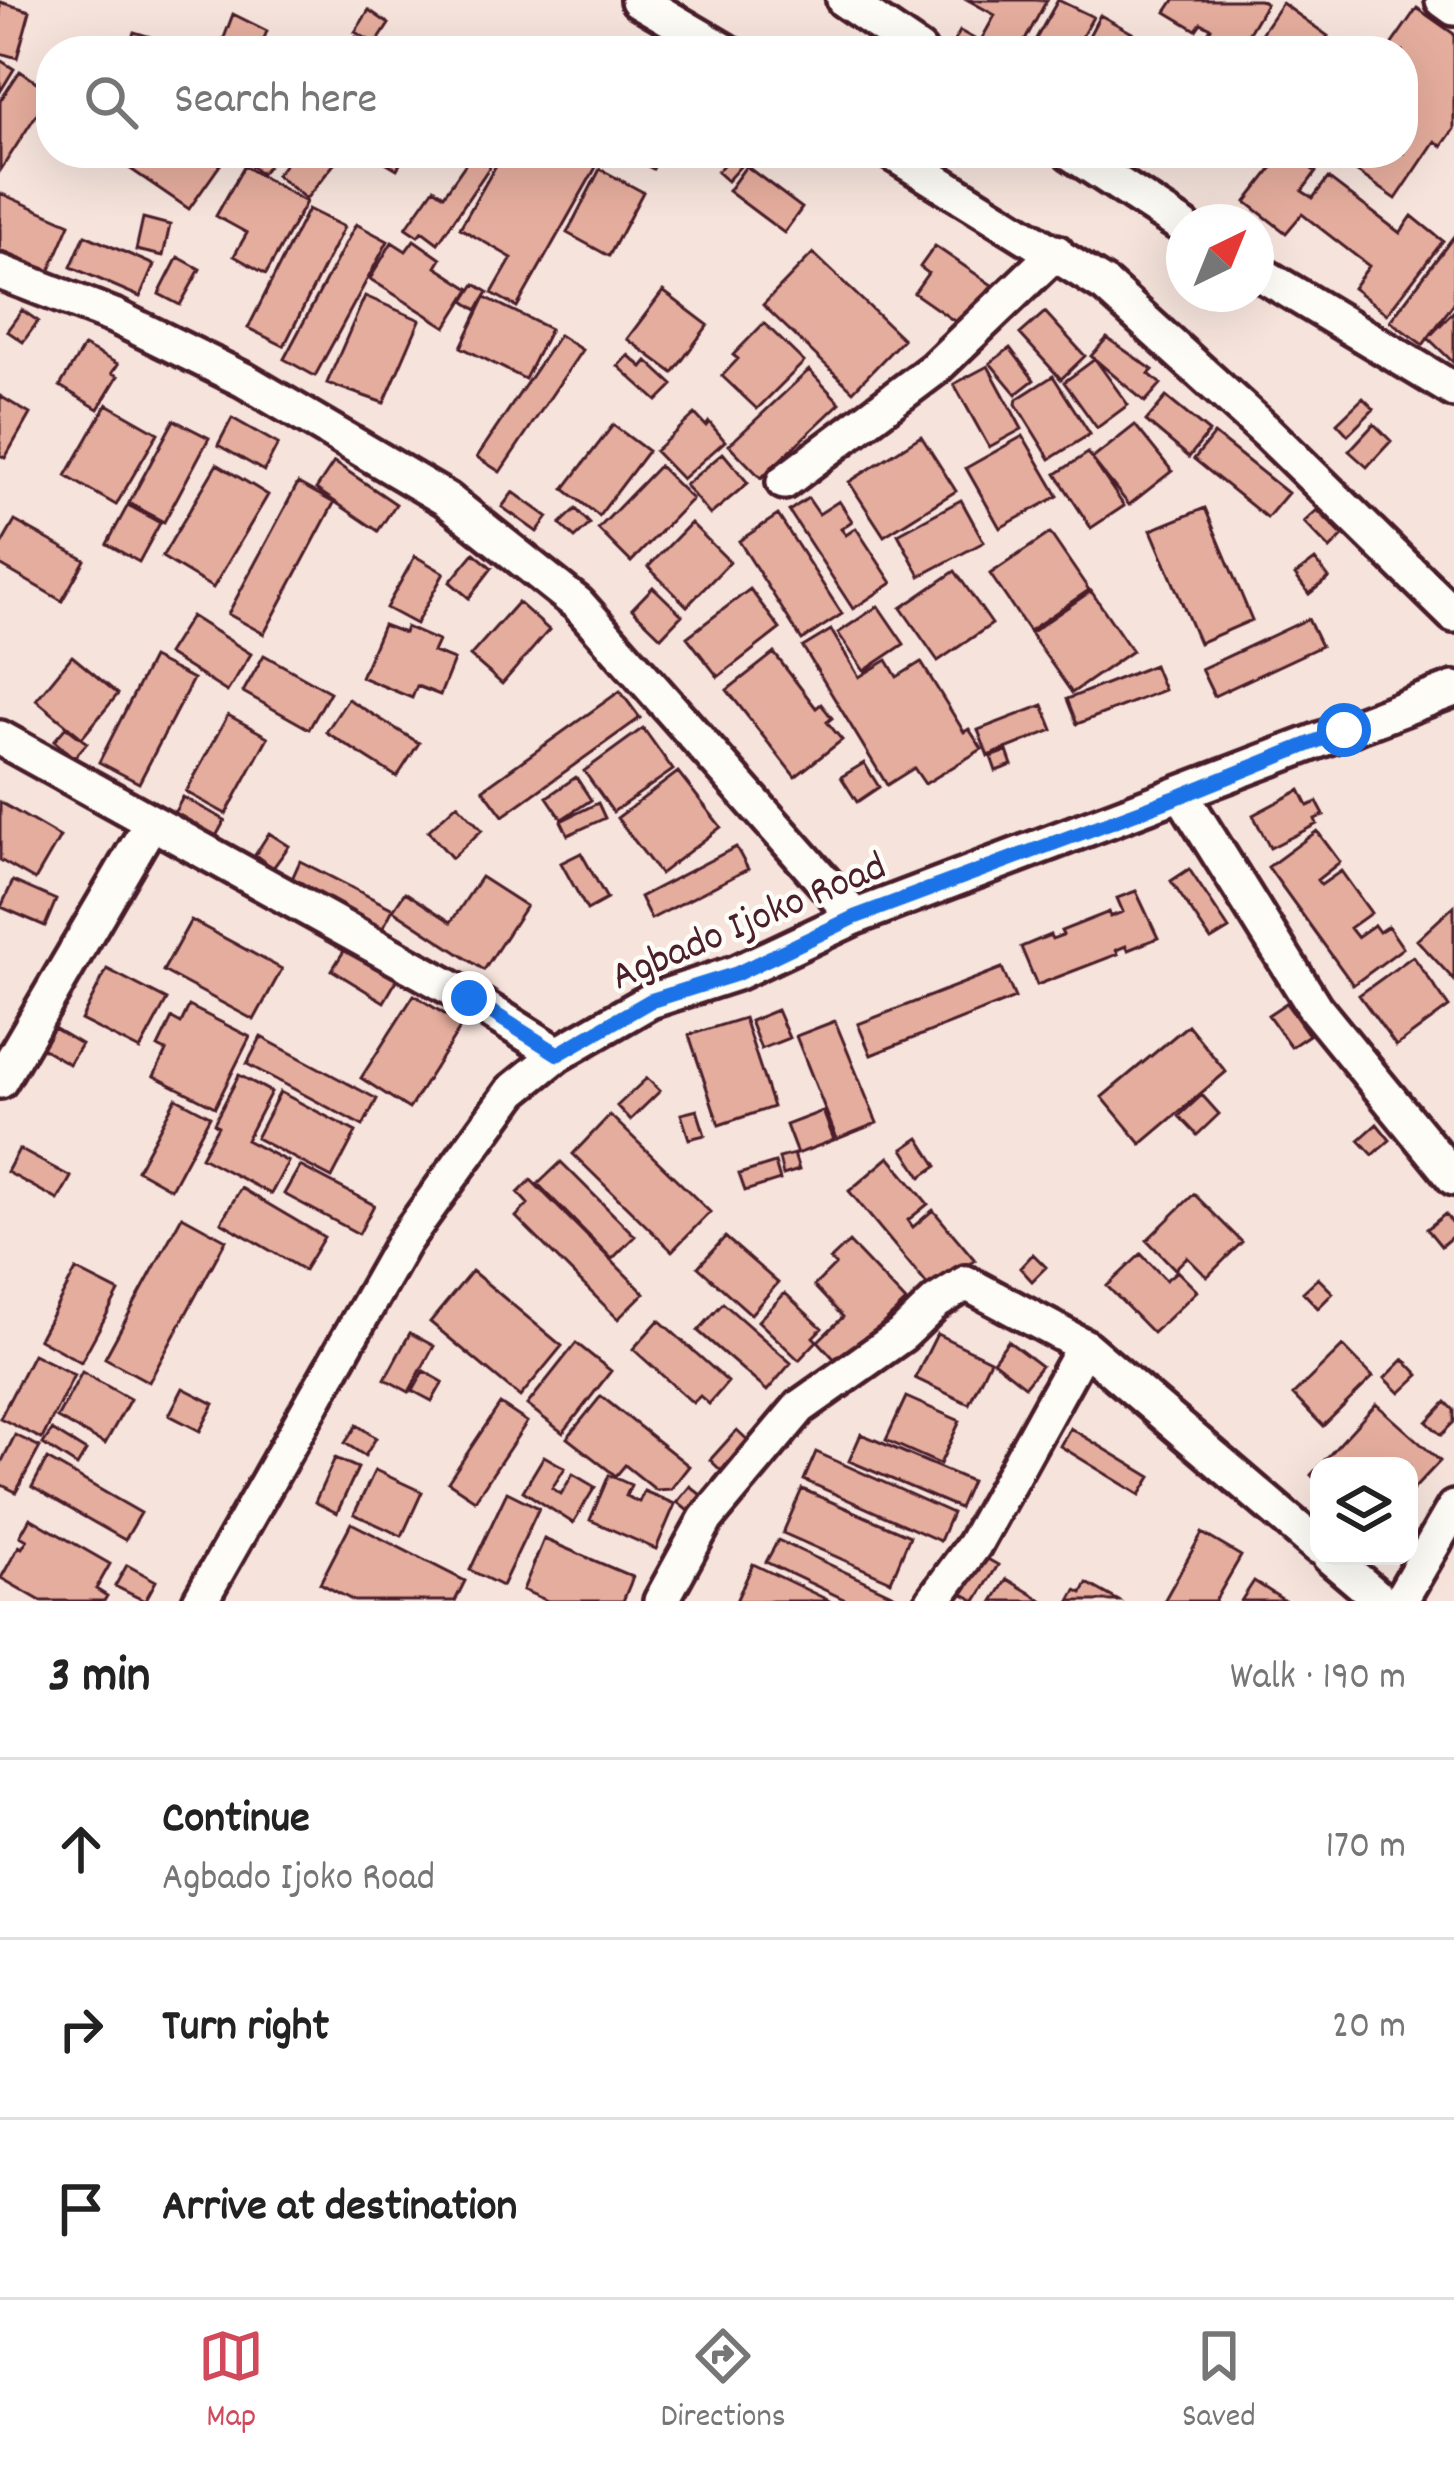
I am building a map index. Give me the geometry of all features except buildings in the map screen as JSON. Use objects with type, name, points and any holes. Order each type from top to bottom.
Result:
[{"type":"street","points":[[638,0],[699,36]]},
{"type":"street","points":[[844,0],[898,36]]},
{"type":"street","points":[[1443,0],[1454,8]]},
{"type":"street","points":[[917,168],[1106,286],[1267,432],[1454,615]]},
{"type":"street","points":[[1094,168],[1166,215]]},
{"type":"street","points":[[784,482],[934,369],[1056,252]]},
{"type":"street","points":[[0,272],[116,317],[244,380],[446,499],[578,604],[855,917]]},
{"type":"street","points":[[1274,282],[1454,391]]},
{"type":"street","name":"Agbado Ijoko Road","points":[[200,1601],[404,1240],[512,1091],[558,1054],[650,1001],[736,974],[855,917],[1454,689]]},
{"type":"street","points":[[0,738],[428,974],[558,1054]]},
{"type":"street","points":[[1183,795],[1315,1008],[1454,1178]]},
{"type":"street","points":[[0,1081],[151,823]]},
{"type":"street","points":[[661,1601],[706,1519],[800,1407],[966,1283],[1084,1346],[1310,1539]]},
{"type":"street","points":[[933,1601],[974,1545],[1084,1346]]},
{"type":"street","points":[[1400,1601],[1454,1508]]},
{"type":"street","points":[[1340,1565],[1382,1601]]},
{"type":"route","points":[[469,998],[558,1054],[650,1001],[736,974],[855,917],[1344,730]]}]
